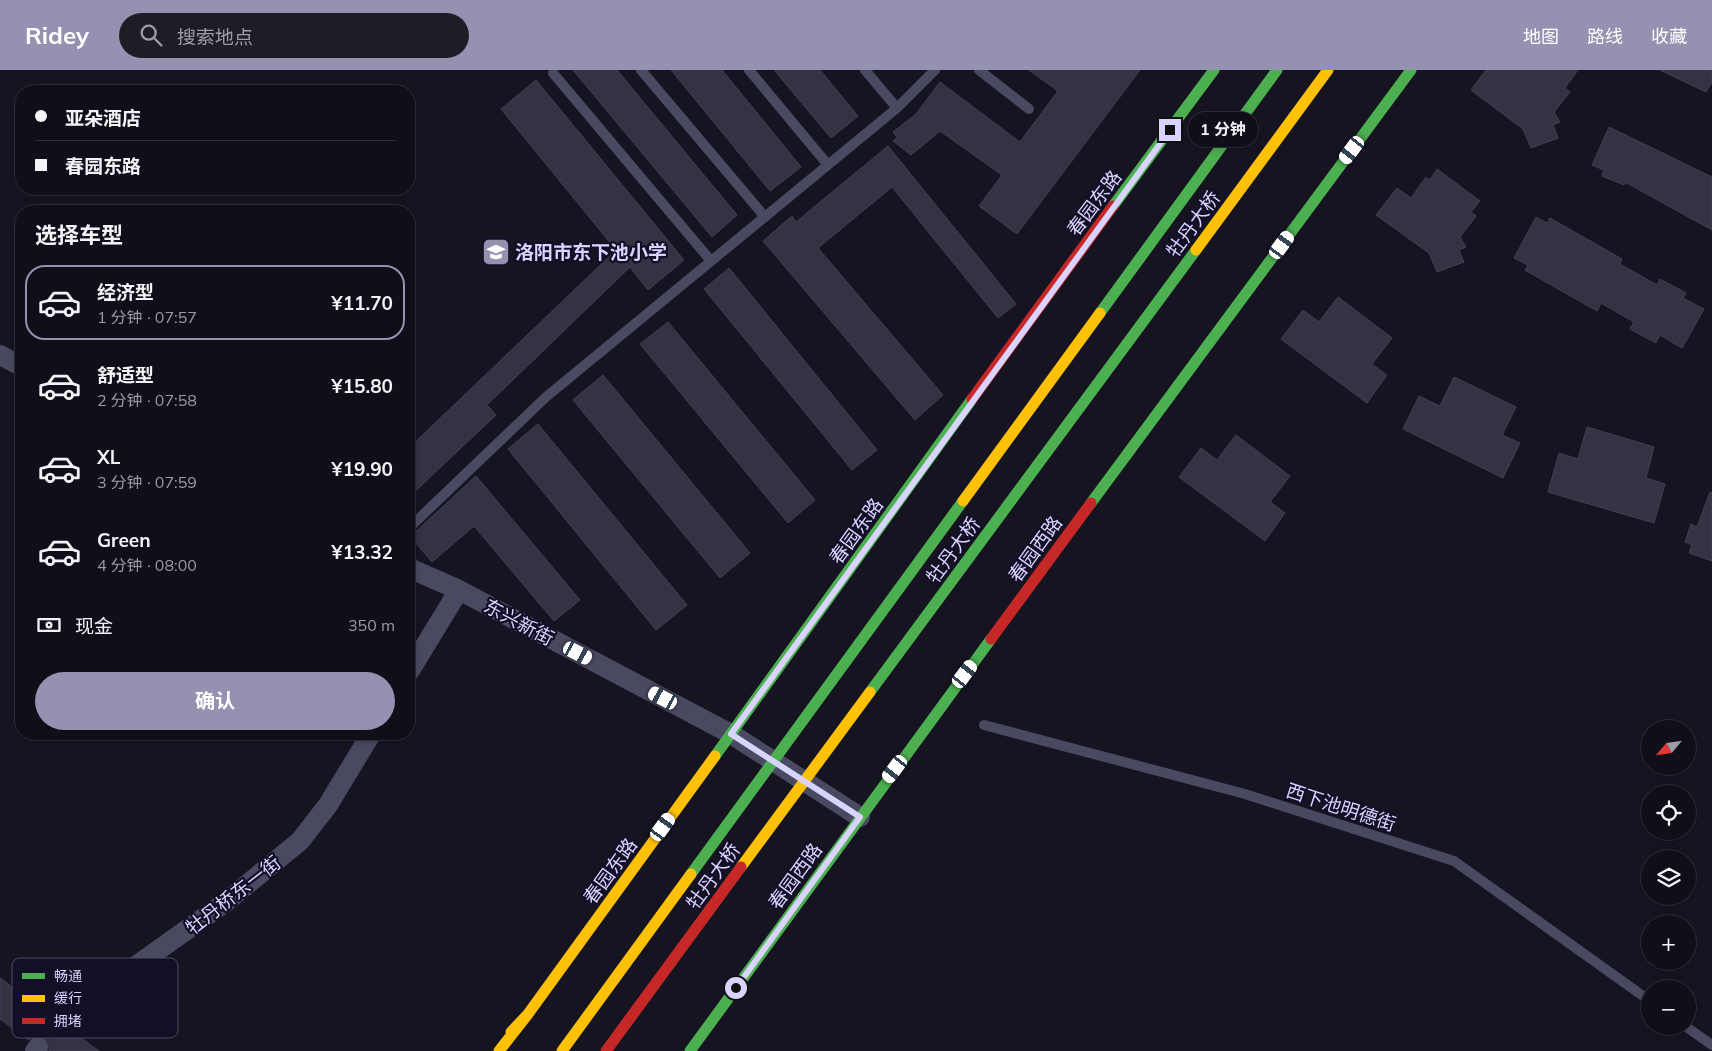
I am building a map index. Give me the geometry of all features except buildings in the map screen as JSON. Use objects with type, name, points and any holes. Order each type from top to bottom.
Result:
[{"type":"main road","name":"春园东路","points":[[528,1014],[1070,264],[1214,70]]},
{"type":"main road","name":"牡丹大桥","points":[[562,1051],[1277,70]]},
{"type":"main road","name":"牡丹大桥","points":[[606,1051],[1328,70]]},
{"type":"main road","name":"春园西路","points":[[690,1051],[860,817],[1411,70]]},
{"type":"main road","points":[[493,1051],[528,1014]]},
{"type":"main road","points":[[499,1051],[528,1014]]},
{"type":"street","points":[[0,355],[15,363]]},
{"type":"street","name":"东兴新街","points":[[415,571],[458,590],[731,734],[860,817]]},
{"type":"street","points":[[415,662],[458,590]]},
{"type":"street","name":"牡丹桥东一街","points":[[147,958],[227,901],[300,841],[328,805],[367,740]]},
{"type":"lane","points":[[641,70],[765,217]]},
{"type":"lane","points":[[748,70],[828,165]]},
{"type":"lane","points":[[865,70],[897,108]]},
{"type":"lane","points":[[415,522],[546,397],[897,108],[935,70]]},
{"type":"lane","points":[[979,70],[1029,109]]},
{"type":"lane","points":[[553,73],[711,261]]},
{"type":"lane","name":"西下池明德街","points":[[984,725],[1245,794],[1454,862],[1641,995]]},
{"type":"lane","points":[[1696,1033],[1712,1045]]},
{"type":"tunnel","points":[[38,1047],[45,1038]]},
{"type":"traffic: fast","points":[[1113,206],[1214,70]]},
{"type":"traffic: fast","points":[[1100,313],[1277,70]]},
{"type":"traffic: fast","points":[[1091,503],[1411,70]]},
{"type":"traffic: fast","points":[[870,692],[1196,250]]},
{"type":"traffic: fast","points":[[715,756],[972,399]]},
{"type":"traffic: fast","points":[[691,874],[963,501]]},
{"type":"traffic: fast","points":[[690,1051],[991,639]]},
{"type":"traffic: slow","points":[[1196,250],[1328,70]]},
{"type":"traffic: slow","points":[[963,501],[1100,313]]},
{"type":"traffic: slow","points":[[741,867],[870,692]]},
{"type":"traffic: slow","points":[[511,1032],[528,1014],[715,756]]},
{"type":"traffic: slow","points":[[562,1051],[691,874]]},
{"type":"traffic: slow","points":[[499,1051],[528,1014]]},
{"type":"traffic: jam","points":[[972,399],[1113,206]]},
{"type":"traffic: jam","points":[[991,639],[1091,503]]},
{"type":"traffic: jam","points":[[606,1051],[741,867]]},
{"type":"place","name":"洛阳市东下池小学","points":[[496,252]]},
{"type":"route","points":[[736,988],[860,817],[731,734],[1070,264],[1170,130]]}]
